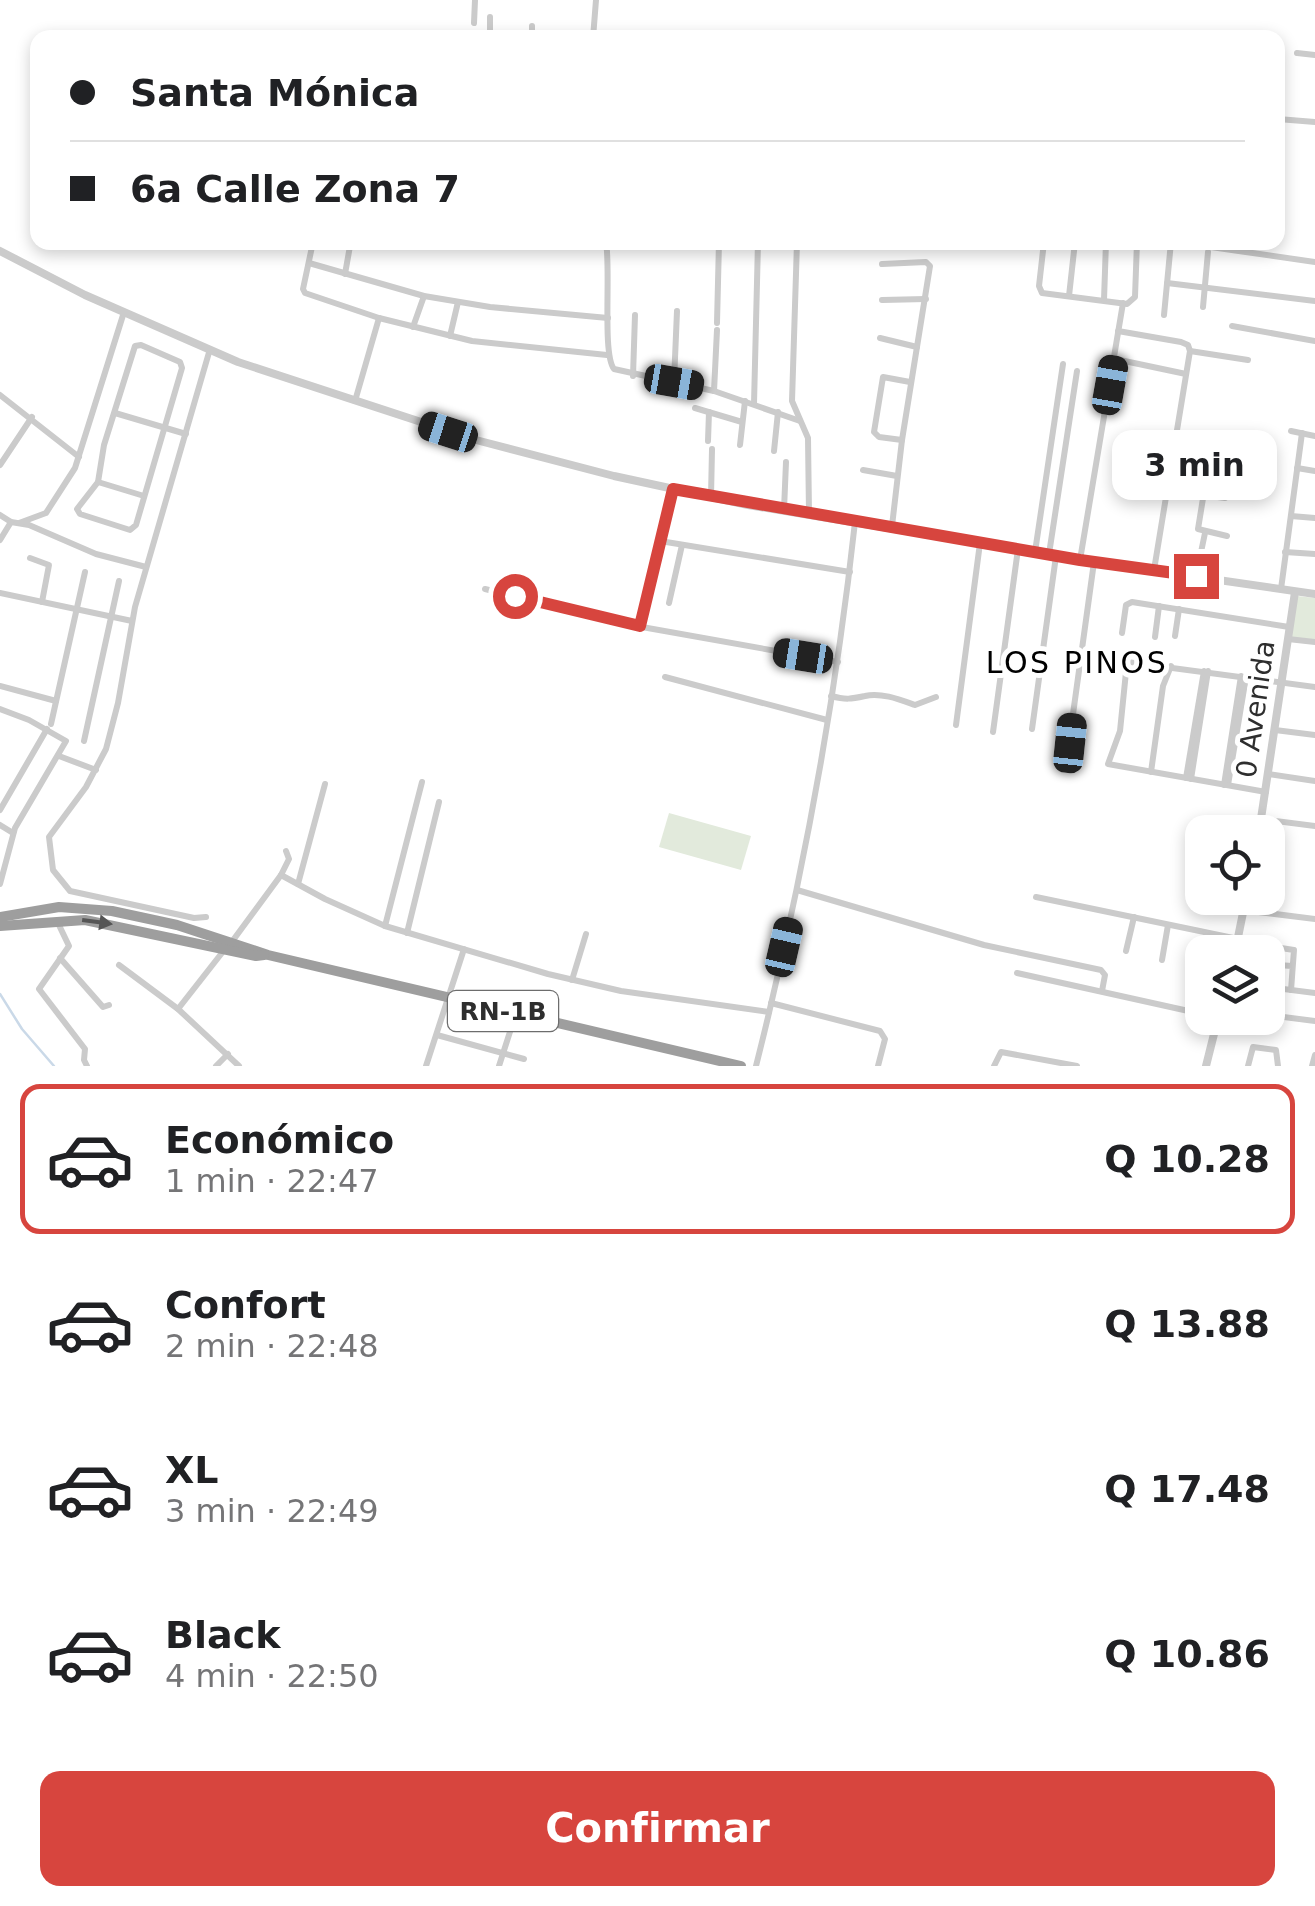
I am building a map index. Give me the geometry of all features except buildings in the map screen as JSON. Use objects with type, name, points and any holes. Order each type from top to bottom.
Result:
[{"type":"highway","name":"RN-1B","points":[[0,917],[50,907],[79,907],[194,924],[228,946]]},
{"type":"highway","name":"RN-1B","points":[[0,926],[56,920],[101,922],[257,949],[265,955],[742,1066]]},
{"type":"street","points":[[474,23],[475,0]]},
{"type":"street","points":[[594,30],[596,0]]},
{"type":"street","points":[[490,17],[490,30]]},
{"type":"street","points":[[1297,54],[1315,55]]},
{"type":"street","points":[[1285,119],[1315,122]]},
{"type":"street","points":[[311,250],[303,289],[306,293],[379,318],[450,336],[607,355]]},
{"type":"street","points":[[344,274],[349,250]]},
{"type":"street","points":[[607,250],[610,281],[607,355],[614,370],[714,391],[800,421]]},
{"type":"street","points":[[714,391],[719,250]]},
{"type":"street","points":[[740,446],[749,402],[758,250]]},
{"type":"street","points":[[800,250],[792,401],[808,438],[809,514]]},
{"type":"street","points":[[1043,250],[1040,290],[1044,294],[1123,303],[1134,299],[1137,250]]},
{"type":"street","points":[[1070,296],[1074,250]]},
{"type":"street","points":[[1104,300],[1106,250]]},
{"type":"street","points":[[1164,315],[1173,250]]},
{"type":"street","points":[[1230,250],[1315,262]]},
{"type":"street","points":[[0,251],[58,282],[267,373],[476,440],[711,497],[1080,560],[1315,594]]},
{"type":"street","points":[[1203,307],[1208,252]]},
{"type":"street","points":[[309,262],[424,296],[608,318]]},
{"type":"street","points":[[882,264],[929,263],[892,526]]},
{"type":"street","points":[[1167,283],[1315,301]]},
{"type":"street","points":[[413,326],[424,296]]},
{"type":"street","points":[[882,300],[926,300]]},
{"type":"street","points":[[450,336],[458,302]]},
{"type":"street","points":[[1080,560],[1123,303]]},
{"type":"street","points":[[674,382],[677,311]]},
{"type":"street","points":[[0,540],[15,523],[46,514],[79,457],[124,312]]},
{"type":"street","points":[[634,376],[635,315]]},
{"type":"street","points":[[356,401],[379,318]]},
{"type":"street","points":[[1232,326],[1315,341]]},
{"type":"street","points":[[1118,331],[1184,342],[1190,350],[1248,360]]},
{"type":"street","points":[[880,338],[918,347]]},
{"type":"street","points":[[141,345],[182,364],[165,428],[132,529],[80,514],[78,507],[98,482],[135,346],[141,345]]},
{"type":"street","points":[[206,916],[194,924],[79,894],[57,878],[49,853],[51,832],[96,770],[114,722],[146,567],[210,349]]},
{"type":"street","points":[[1154,570],[1190,350]]},
{"type":"street","points":[[1116,359],[1186,374]]},
{"type":"street","points":[[1035,552],[1063,364]]},
{"type":"street","points":[[1032,730],[1078,370]]},
{"type":"street","points":[[902,440],[878,437],[874,432],[883,376],[910,382]]},
{"type":"street","points":[[0,394],[79,457]]},
{"type":"street","points":[[695,408],[742,422]]},
{"type":"street","points":[[114,412],[186,434]]},
{"type":"street","points":[[708,440],[710,412]]},
{"type":"street","points":[[774,451],[778,412]]},
{"type":"street","points":[[0,464],[32,417]]},
{"type":"street","points":[[1291,431],[1315,436]]},
{"type":"street","points":[[1280,590],[1302,433]]},
{"type":"street","points":[[711,497],[712,449]]},
{"type":"street","points":[[784,510],[786,462]]},
{"type":"street","points":[[1298,468],[1315,471]]},
{"type":"street","points":[[863,470],[897,476]]},
{"type":"street","points":[[1206,480],[1198,527],[1205,533],[1226,536]]},
{"type":"street","points":[[98,482],[144,496]]},
{"type":"street","points":[[640,626],[673,489]]},
{"type":"street","points":[[1204,495],[1226,498]]},
{"type":"street","points":[[0,515],[96,554],[146,567]]},
{"type":"street","points":[[1291,516],[1315,518]]},
{"type":"street","points":[[756,1066],[798,890],[838,662],[855,520]]},
{"type":"street","points":[[1196,576],[1205,533]]},
{"type":"street","points":[[660,541],[850,572]]},
{"type":"street","points":[[956,725],[981,542]]},
{"type":"street","points":[[668,603],[682,545]]},
{"type":"street","points":[[993,732],[1018,549]]},
{"type":"street","points":[[1286,552],[1315,554]]},
{"type":"street","points":[[30,558],[50,565],[42,602]]},
{"type":"street","points":[[1070,743],[1094,562]]},
{"type":"street","points":[[0,810],[49,726],[85,572]]},
{"type":"street","points":[[84,741],[119,581]]},
{"type":"street","points":[[485,588],[640,626],[838,662]]},
{"type":"street","name":"0 Avenida","points":[[1262,815],[1294,592]]},
{"type":"street","points":[[0,594],[132,622]]},
{"type":"street","points":[[1122,633],[1128,603],[1290,627]]},
{"type":"street","points":[[1155,637],[1159,606]]},
{"type":"street","points":[[1176,636],[1179,609]]},
{"type":"street","points":[[1288,639],[1315,642]]},
{"type":"street","points":[[1266,792],[1108,764],[1120,731],[1128,660],[1315,687]]},
{"type":"street","points":[[1151,772],[1163,686],[1171,666]]},
{"type":"street","points":[[1189,778],[1206,671]]},
{"type":"street","points":[[665,677],[827,720]]},
{"type":"street","points":[[1226,785],[1244,677]]},
{"type":"street","points":[[0,686],[56,700]]},
{"type":"street","points":[[831,696],[853,700],[867,695],[900,698],[913,705],[936,697]]},
{"type":"street","points":[[0,710],[49,726],[66,739],[13,832],[0,884]]},
{"type":"street","points":[[1274,730],[1315,735]]},
{"type":"street","points":[[59,756],[96,770]]},
{"type":"street","points":[[1268,774],[1315,780]]},
{"type":"street","points":[[386,926],[422,782]]},
{"type":"street","points":[[298,884],[325,784]]},
{"type":"street","points":[[407,933],[439,802]]},
{"type":"street","points":[[1285,822],[1315,826]]},
{"type":"street","points":[[0,825],[13,832]]},
{"type":"street","points":[[178,1009],[281,874],[289,859],[286,850]]},
{"type":"street","points":[[281,874],[386,926],[572,980],[637,994],[770,1008],[880,1031],[885,1040],[878,1066]]},
{"type":"street","points":[[798,890],[984,945],[1101,970],[1105,975],[1102,991]]},
{"type":"street","points":[[1036,897],[1218,935]]},
{"type":"street","points":[[1279,915],[1315,920]]},
{"type":"street","points":[[1126,951],[1134,918]]},
{"type":"street","points":[[56,920],[69,944],[39,989],[84,1047],[88,1066]]},
{"type":"street","points":[[1162,960],[1168,925]]},
{"type":"street","points":[[572,980],[586,934]]},
{"type":"street","points":[[1290,990],[1294,950],[1281,948],[1278,964],[1292,966]]},
{"type":"street","points":[[426,1066],[464,949]]},
{"type":"street","points":[[60,958],[103,1007],[109,1005]]},
{"type":"street","points":[[119,964],[178,1009],[238,1066]]},
{"type":"street","points":[[1017,974],[1185,1011]]},
{"type":"street","points":[[1285,989],[1315,993]]},
{"type":"street","points":[[499,1066],[516,1014]]},
{"type":"street","points":[[1285,1017],[1315,1021]]},
{"type":"street","points":[[437,1034],[524,1059]]},
{"type":"street","points":[[1206,1066],[1214,1035]]},
{"type":"street","points":[[1248,1066],[1250,1048],[1277,1051],[1278,1066]]},
{"type":"street","points":[[994,1066],[1001,1052],[1077,1066]]},
{"type":"street","points":[[216,1066],[228,1054]]},
{"type":"street","points":[[1312,1066],[1315,1055]]},
{"type":"shaded area","points":[[1297,596],[1315,598],[1315,640],[1291,637]]},
{"type":"shaded area","points":[[669,813],[751,836],[741,870],[659,847]]},
{"type":"waterway","points":[[0,994],[22,1029],[54,1066]]},
{"type":"district","name":"LOS PINOS","points":[[1077,663]]},
{"type":"route","points":[[515,596],[640,626],[673,489],[748,505],[1196,576]]}]
